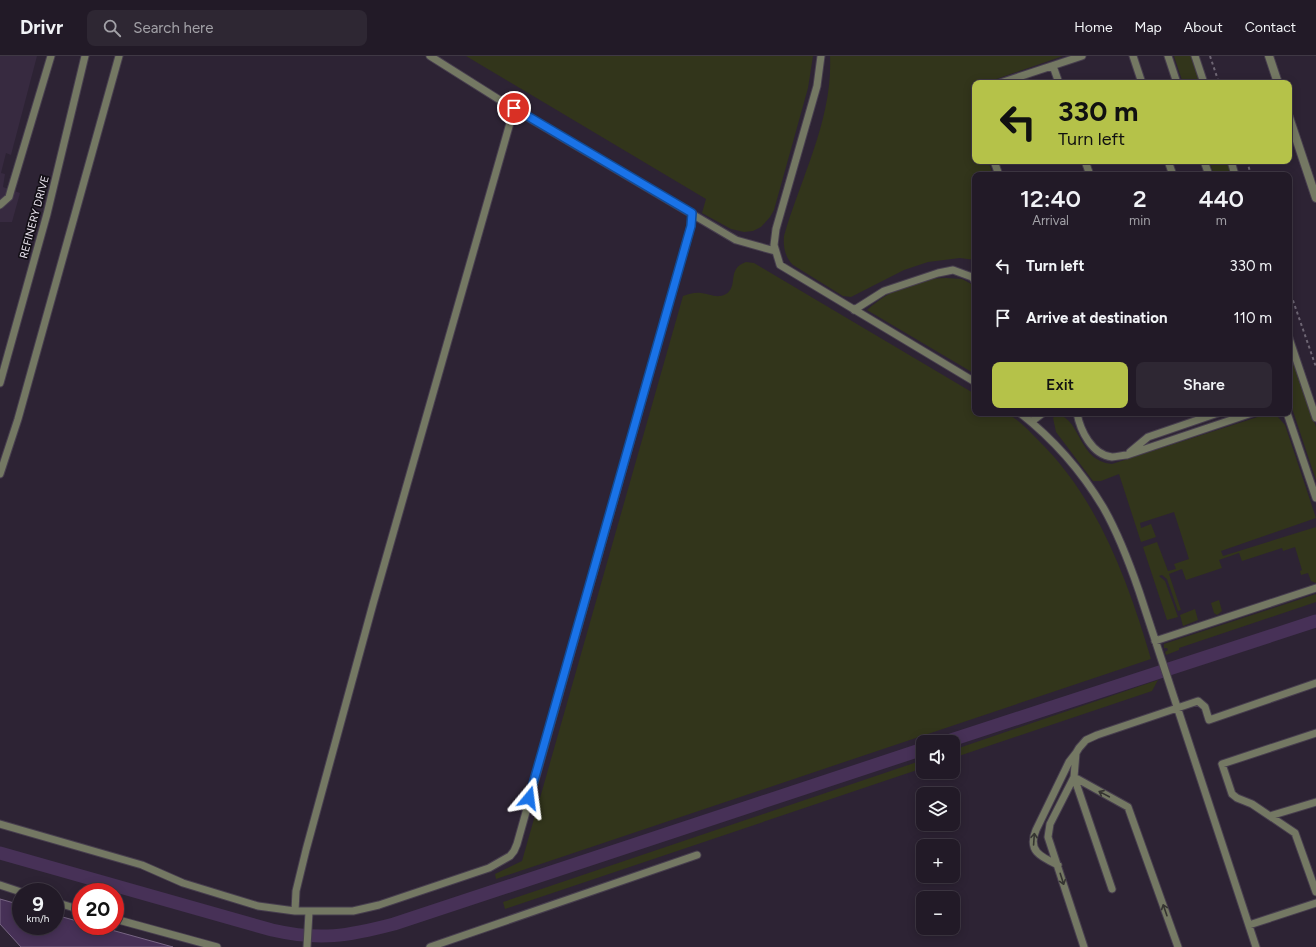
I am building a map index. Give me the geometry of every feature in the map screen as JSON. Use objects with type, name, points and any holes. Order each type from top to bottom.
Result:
[{"type":"street","points":[[1269,56],[1277,80]]},
{"type":"street","points":[[1292,126],[1316,198]]},
{"type":"lane","points":[[0,205],[9,197],[51,56]]},
{"type":"lane","name":"REFINERY DRIVE","points":[[0,383],[47,214],[85,56]]},
{"type":"lane","points":[[0,474],[18,419],[119,56]]},
{"type":"lane","points":[[430,56],[514,108],[736,240],[775,251]]},
{"type":"lane","points":[[821,56],[817,86],[776,229],[774,245],[775,251],[783,268],[972,380]]},
{"type":"lane","points":[[1009,80],[1082,56]]},
{"type":"lane","points":[[1133,56],[1141,80]]},
{"type":"lane","points":[[1168,56],[1176,80]]},
{"type":"lane","points":[[1195,56],[1203,80]]},
{"type":"lane","points":[[1053,66],[1058,80]]},
{"type":"lane","points":[[295,911],[296,891],[306,850],[373,604],[514,108]]},
{"type":"lane","points":[[0,824],[142,865],[183,883],[258,906],[309,912],[352,911],[378,906],[489,868],[503,861],[514,852],[691,226],[692,213]]},
{"type":"lane","points":[[854,310],[884,291],[938,273],[953,270],[972,277]]},
{"type":"lane","points":[[1292,347],[1316,418]]},
{"type":"lane","points":[[1024,416],[1059,449],[1103,507],[1128,559],[1256,947]]},
{"type":"lane","points":[[1031,422],[1039,416]]},
{"type":"lane","points":[[1078,416],[1085,436],[1095,449],[1112,457],[1128,455],[1243,416]]},
{"type":"lane","points":[[1128,455],[1148,437],[1209,416]]},
{"type":"lane","points":[[1288,416],[1316,498]]},
{"type":"lane","points":[[1155,641],[1316,588]]},
{"type":"lane","points":[[1058,865],[1038,855],[1032,840],[1065,769],[1082,744],[1090,738],[1198,701],[1203,704],[1209,720],[1316,683]]},
{"type":"lane","points":[[1316,733],[1222,764],[1232,794],[1270,816],[1295,833],[1316,892]]},
{"type":"lane","points":[[1076,753],[1074,777],[1048,831],[1048,837],[1084,947]]},
{"type":"lane","points":[[1074,777],[1112,889]]},
{"type":"lane","points":[[1074,777],[1128,807],[1178,947]]},
{"type":"lane","points":[[1270,816],[1316,802]]},
{"type":"lane","points":[[430,947],[697,855]]},
{"type":"lane","points":[[0,886],[12,889]]},
{"type":"lane","points":[[1249,925],[1316,903]]},
{"type":"lane","points":[[307,947],[309,912]]},
{"type":"lane","points":[[124,921],[217,947]]},
{"type":"path","points":[[1210,56],[1218,80]]},
{"type":"path","points":[[1292,298],[1316,367]]},
{"type":"shaded area","points":[[0,56],[37,56],[11,155],[6,153],[1,173],[5,174],[3,187],[20,193],[12,222],[0,222]]},
{"type":"shaded area","points":[[0,899],[12,902],[12,935],[64,935],[64,917],[72,920],[72,935],[124,935],[124,933],[173,947],[21,947],[0,924]]},
{"type":"green space","points":[[466,56],[813,56],[808,88],[774,210],[761,227],[753,231],[744,232],[731,229],[702,213],[706,199]]},
{"type":"green space","points":[[830,56],[1063,56],[994,80],[972,80],[972,164],[989,164],[992,172],[972,172],[972,260],[960,258],[928,262],[904,270],[851,297],[843,296],[793,265],[785,252],[784,244],[784,236],[821,125],[830,79]]},
{"type":"green space","points":[[1174,56],[1192,56],[1200,80],[1182,80]]},
{"type":"green space","points":[[1210,164],[1228,164],[1231,172],[1213,172]]},
{"type":"green space","points":[[746,262],[754,263],[972,392],[972,416],[1011,416],[1019,421],[1059,463],[1078,488],[1094,514],[1121,571],[1151,659],[925,735],[916,735],[916,738],[496,879],[495,874],[522,861],[683,296],[696,293],[717,296],[726,294],[732,287],[736,269]]},
{"type":"green space","points":[[962,279],[972,284],[972,372],[867,310],[894,291],[904,286],[924,280]]},
{"type":"green space","points":[[1292,355],[1316,427],[1316,480],[1292,408]]},
{"type":"green space","points":[[1055,416],[1064,417],[1070,423],[1085,447],[1092,455],[1101,461],[1112,464],[1261,416],[1278,417],[1285,425],[1316,518],[1221,551],[1223,556],[1316,527],[1316,583],[1311,581],[1308,573],[1301,575],[1300,571],[1302,570],[1295,547],[1283,551],[1282,548],[1242,561],[1239,553],[1219,560],[1222,568],[1186,580],[1182,569],[1169,574],[1181,610],[1178,611],[1167,579],[1162,575],[1159,576],[1165,581],[1178,617],[1167,620],[1143,547],[1157,542],[1168,571],[1176,569],[1174,564],[1189,559],[1174,512],[1140,523],[1141,528],[1151,524],[1156,537],[1141,542],[1119,474],[1101,481],[1093,481],[1056,432],[1053,418]]},
{"type":"green space","points":[[1316,594],[1316,602],[1179,648],[1179,650],[1166,655],[1165,652],[1168,650],[1167,648],[1164,648],[1164,644]]},
{"type":"green space","points":[[1219,600],[1222,611],[1217,615],[1214,613],[1211,603]]},
{"type":"green space","points":[[1195,609],[1198,620],[1183,626],[1180,615]]},
{"type":"green space","points":[[1158,680],[1152,691],[960,756],[960,748]]},
{"type":"green space","points":[[916,762],[916,770],[505,909],[503,902]]},
{"type":"waterway","points":[[960,737],[1316,621]]},
{"type":"waterway","points":[[0,853],[272,930],[305,935],[334,936],[362,932],[394,924],[916,751]]},
{"type":"route","points":[[514,108],[692,213],[691,226],[529,798]]}]
